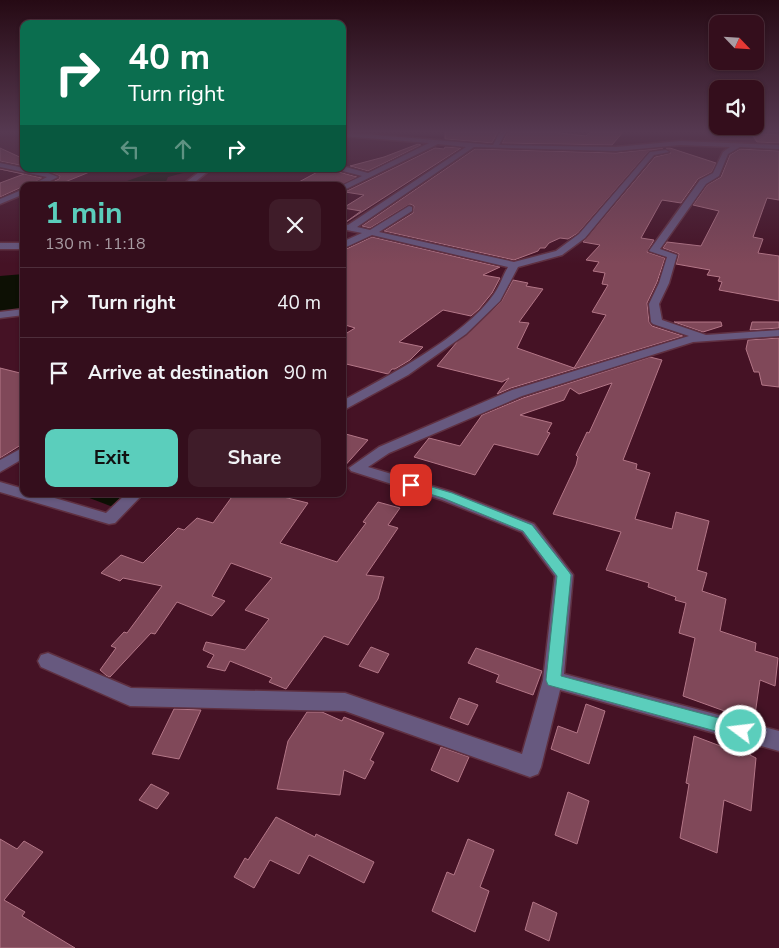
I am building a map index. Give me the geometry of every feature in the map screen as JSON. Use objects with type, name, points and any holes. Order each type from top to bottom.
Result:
[{"type":"street","points":[[43,182],[54,177],[52,176]]},
{"type":"street","points":[[346,187],[369,176]]},
{"type":"street","points":[[346,227],[424,176]]},
{"type":"street","points":[[346,227],[440,250],[514,265],[559,253],[582,236],[632,176]]},
{"type":"street","points":[[704,338],[656,322],[654,304],[664,284],[672,255],[654,251],[703,182],[712,176]]},
{"type":"street","points":[[0,202],[20,193]]},
{"type":"street","points":[[346,244],[372,232],[409,208]]},
{"type":"street","points":[[0,246],[20,246]]},
{"type":"street","points":[[346,405],[415,366],[462,332],[497,298],[514,265]]},
{"type":"street","points":[[0,315],[20,312]]},
{"type":"street","points":[[349,467],[517,393],[692,339],[779,333]]},
{"type":"street","points":[[0,467],[20,454]]},
{"type":"street","points":[[48,661],[130,697],[345,702],[530,767],[553,680],[564,575],[528,528],[447,496],[349,467]]},
{"type":"street","points":[[0,486],[20,493]]},
{"type":"street","points":[[34,497],[109,519],[132,497]]},
{"type":"street","points":[[553,680],[779,741]]},
{"type":"shaded area","points":[[141,176],[171,176],[168,177],[166,182],[124,182]]},
{"type":"shaded area","points":[[20,274],[20,311],[0,312],[0,276]]},
{"type":"shaded area","points":[[87,497],[125,497],[113,507]]},
{"type":"building","points":[[18,176],[42,178],[35,182],[20,182],[20,188],[0,197],[0,183]]},
{"type":"building","points":[[60,176],[79,176],[65,182],[53,182],[59,179]]},
{"type":"building","points":[[310,176],[357,177],[346,182],[299,182]]},
{"type":"building","points":[[377,176],[417,176],[346,222],[361,211],[346,208],[346,206],[364,195],[346,192]]},
{"type":"building","points":[[435,176],[627,176],[578,233],[568,239],[560,238],[549,243],[545,248],[540,248],[538,251],[514,260],[384,231],[413,213],[414,206],[410,204],[370,228],[362,226]]},
{"type":"building","points":[[639,176],[704,176],[698,179],[681,203],[662,200],[641,238],[654,240],[647,252],[665,258],[647,303],[649,322],[652,326],[683,336],[511,388],[497,394],[509,378],[502,382],[437,366],[457,342],[501,302],[513,280],[528,283],[526,286],[543,289],[519,322],[529,323],[517,348],[574,368],[606,315],[592,312],[608,285],[602,284],[605,273],[593,271],[599,262],[586,260],[600,245],[583,242]]},
{"type":"building","points":[[779,176],[779,200],[767,198],[753,237],[763,239],[758,253],[779,256],[779,301],[719,290],[722,282],[718,281],[720,277],[707,275],[710,270],[676,264],[679,254],[663,248],[667,242],[701,246],[719,211],[693,205],[707,185],[721,177]]},
{"type":"building","points":[[372,237],[500,267],[483,275],[500,278],[492,293],[471,316],[443,310],[399,342],[423,347],[410,360],[392,369],[388,374],[346,364],[346,334],[355,328],[346,325],[346,249]]},
{"type":"building","points":[[674,322],[721,322],[722,326],[703,332]]},
{"type":"building","points":[[752,322],[779,322],[779,328],[750,330]]},
{"type":"building","points":[[779,338],[779,387],[762,385],[759,372],[754,372],[746,349],[748,340]]},
{"type":"building","points":[[650,357],[662,360],[623,460],[637,464],[636,469],[650,473],[635,519],[672,529],[676,512],[709,521],[697,570],[707,573],[702,591],[726,599],[720,631],[756,643],[755,651],[778,658],[775,686],[760,680],[754,722],[730,716],[730,713],[683,696],[695,638],[679,633],[686,603],[675,600],[676,597],[648,587],[649,583],[606,570],[621,532],[553,514],[576,465],[578,457],[576,455],[587,432],[589,433],[612,383],[579,394],[570,388],[564,400],[520,415],[552,423],[547,432],[550,433],[538,455],[494,444],[475,475],[414,457],[429,438],[460,446],[482,415],[523,398]]},
{"type":"building","points":[[0,368],[20,373],[20,446],[0,458]]},
{"type":"building","points":[[346,434],[368,440],[346,465]]},
{"type":"building","points":[[232,497],[283,497],[308,503],[280,543],[337,562],[366,523],[363,522],[378,502],[400,508],[388,525],[398,528],[366,575],[384,577],[378,599],[348,645],[324,636],[286,689],[269,682],[272,678],[230,661],[225,671],[207,667],[214,655],[203,650],[206,642],[245,650],[269,619],[245,610],[272,578],[231,563],[212,596],[225,601],[212,616],[177,602],[155,634],[151,633],[110,677],[107,676],[100,670],[116,648],[111,646],[124,632],[127,633],[162,586],[123,578],[120,581],[101,573],[121,555],[143,563],[178,528],[184,530],[197,518],[213,523]]},
{"type":"building","points":[[371,647],[389,654],[378,673],[359,666]]},
{"type":"building","points":[[476,648],[542,671],[533,695],[496,682],[499,675],[468,663]]},
{"type":"building","points":[[459,698],[478,705],[468,725],[450,718]]},
{"type":"building","points":[[586,704],[605,711],[589,764],[551,749],[558,726],[577,733]]},
{"type":"building","points":[[174,709],[201,710],[179,759],[152,754]]},
{"type":"building","points":[[307,712],[322,712],[342,721],[344,717],[384,733],[370,760],[374,762],[365,779],[344,770],[340,795],[277,789],[288,741]]},
{"type":"building","points":[[694,736],[723,747],[725,738],[751,745],[750,755],[756,758],[751,811],[724,800],[717,853],[680,838],[689,784],[686,783]]},
{"type":"building","points":[[441,747],[469,757],[458,782],[431,770]]},
{"type":"building","points":[[151,784],[169,793],[157,809],[139,800]]},
{"type":"building","points":[[568,792],[589,801],[577,844],[555,835]]},
{"type":"building","points":[[276,817],[315,837],[316,834],[374,862],[364,883],[309,855],[299,874],[270,860],[254,888],[234,877],[245,858],[248,860]]},
{"type":"building","points":[[0,839],[17,849],[24,841],[43,852],[4,900],[25,912],[22,916],[75,948],[0,948]]},
{"type":"building","points":[[468,839],[494,850],[480,887],[489,891],[475,932],[432,911],[447,872],[454,875]]},
{"type":"building","points":[[533,902],[557,913],[549,941],[525,930]]},
{"type":"route","points":[[411,485],[447,496],[528,528],[564,575],[553,680],[741,731]]}]
